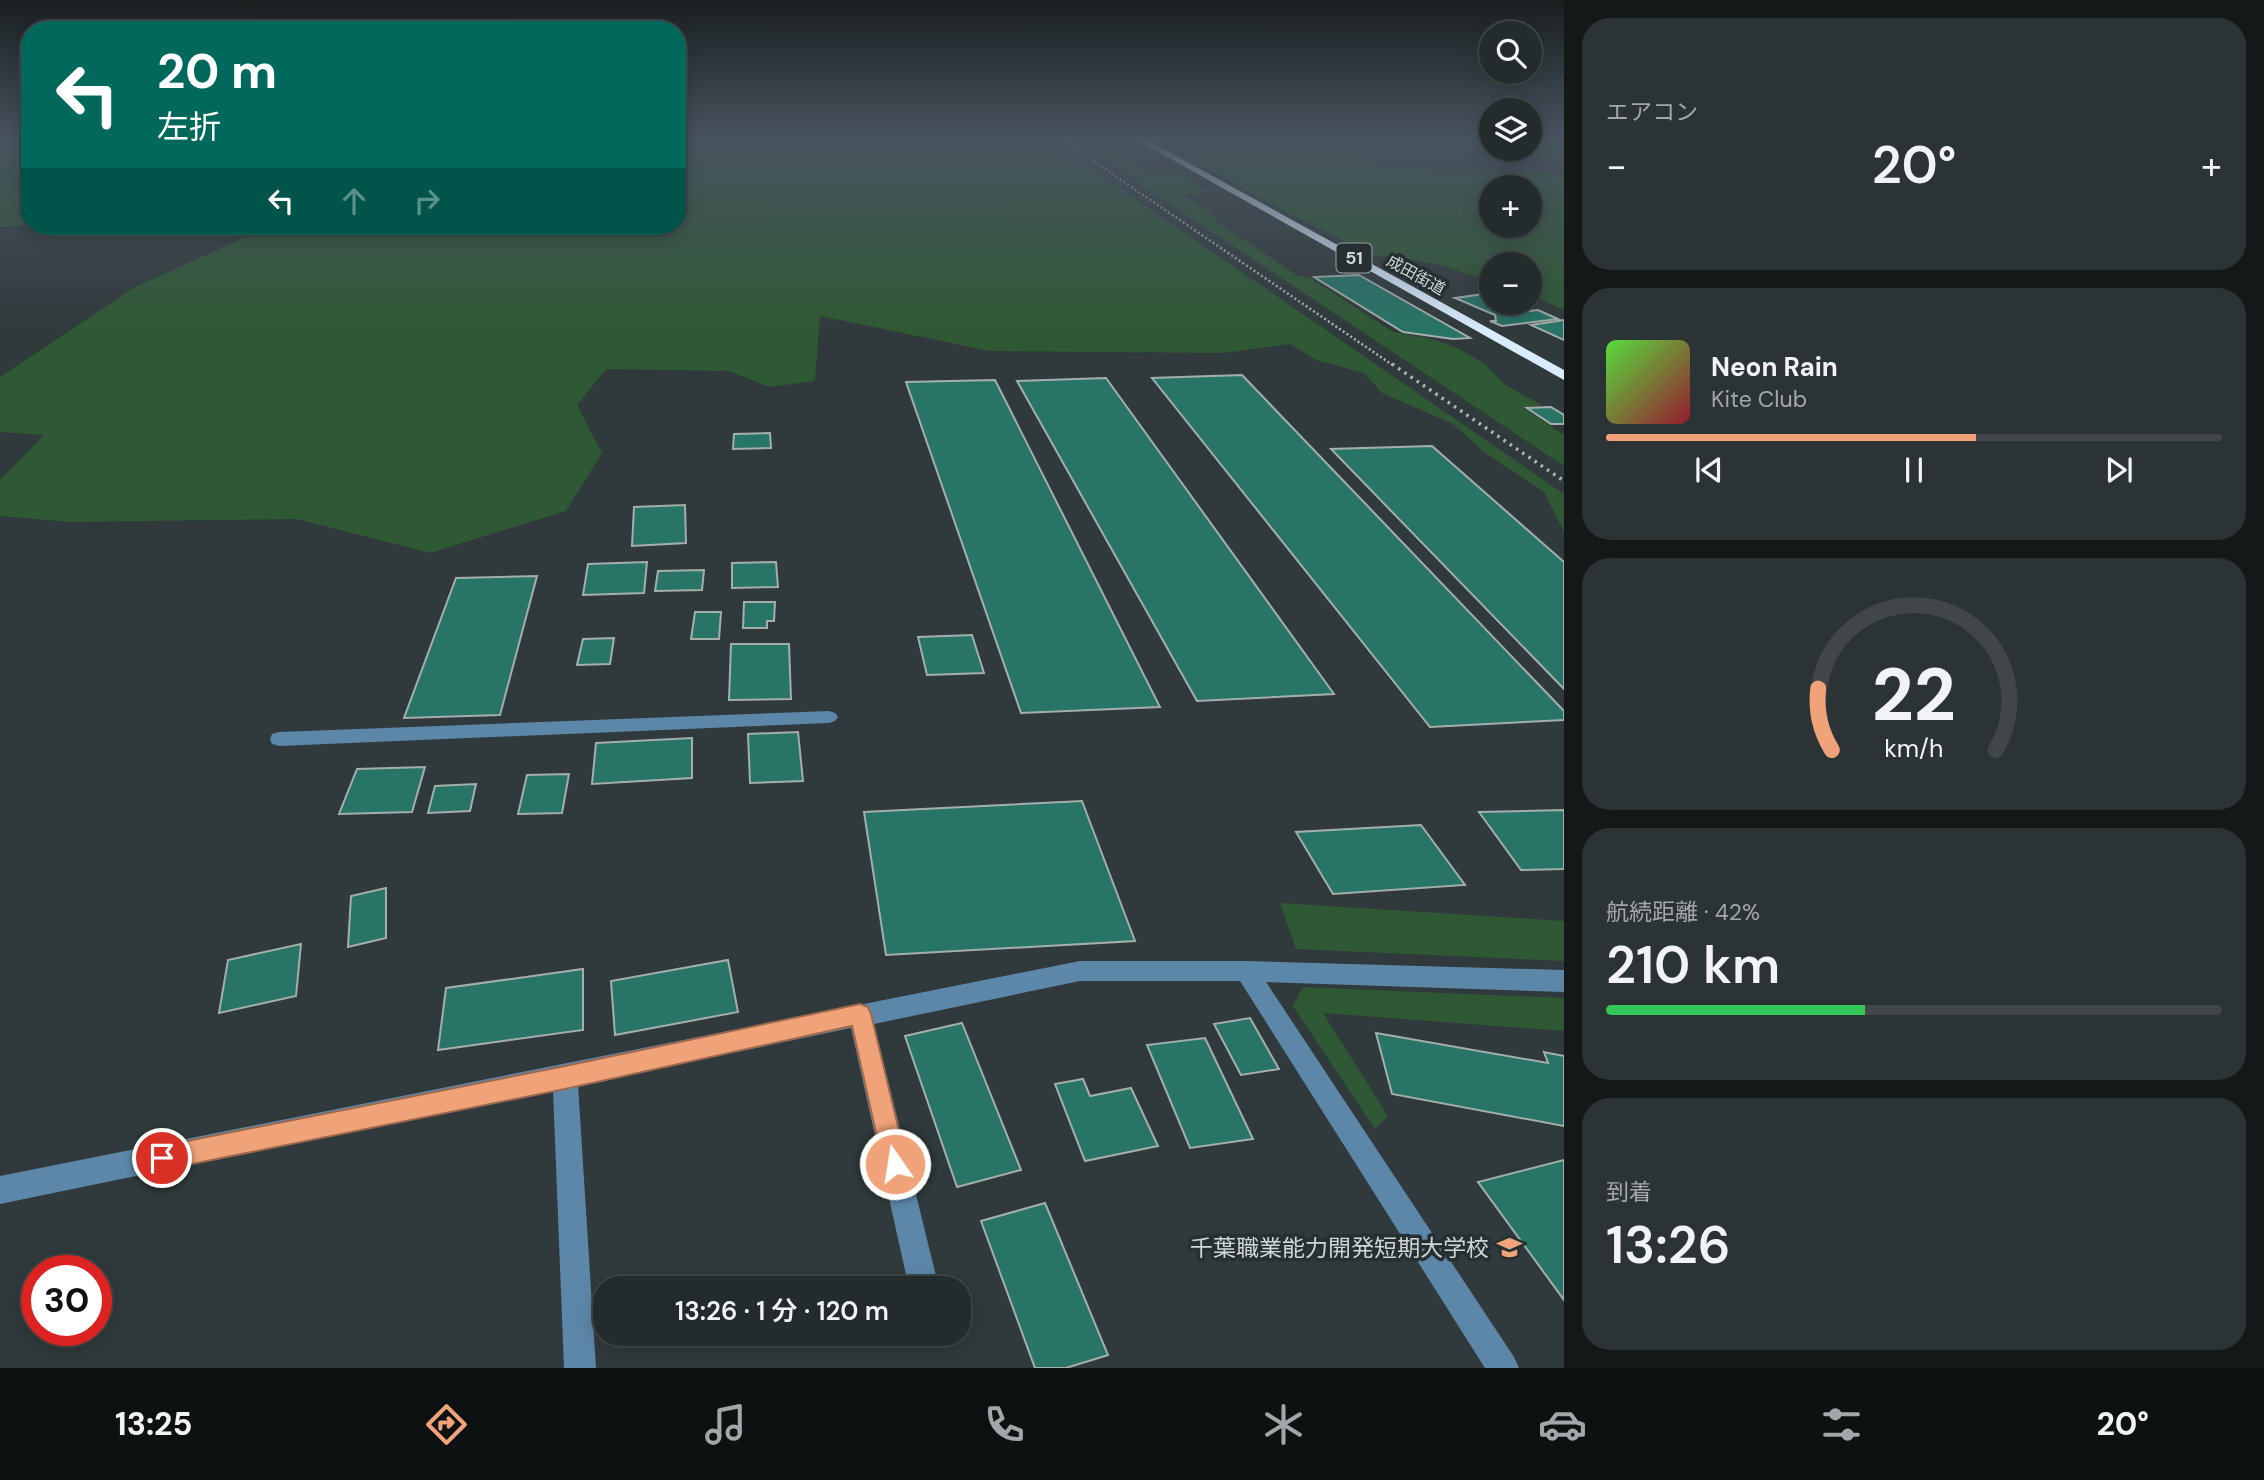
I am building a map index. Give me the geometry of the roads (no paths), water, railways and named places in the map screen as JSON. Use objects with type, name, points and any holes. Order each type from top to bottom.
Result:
[{"type":"highway","name":"成田街道","points":[[1258,205],[1564,376]]},
{"type":"street","points":[[279,739],[829,717]]},
{"type":"street","points":[[0,1190],[565,1078],[860,1014],[1080,971],[1246,971],[1564,981]]},
{"type":"street","points":[[1246,971],[1503,1368]]},
{"type":"street","points":[[860,1014],[922,1276]]},
{"type":"street","points":[[565,1078],[580,1368]]},
{"type":"railway","points":[[1158,205],[1394,366]]},
{"type":"railway","points":[[1392,364],[1564,481]]},
{"type":"place","name":"千葉職業能力開発短期大学校","points":[[1509,1248]]}]
